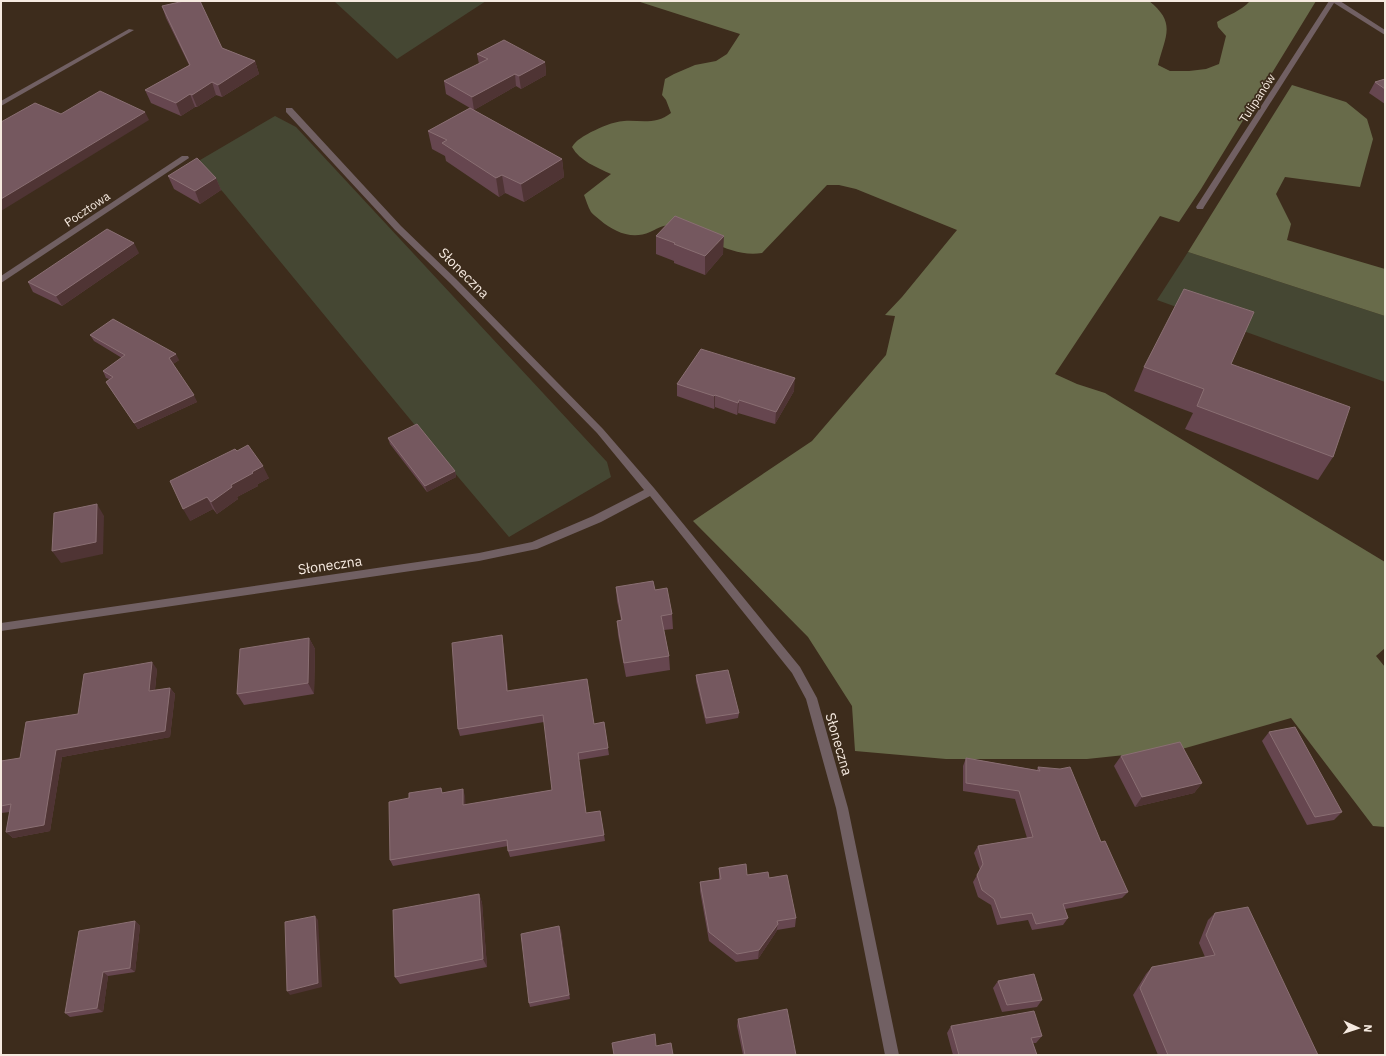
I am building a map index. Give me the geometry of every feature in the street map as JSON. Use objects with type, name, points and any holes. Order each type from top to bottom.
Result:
[{"type":"street","name":"Tulipanów","points":[[1200,207],[1332,1]]},
{"type":"street","points":[[1336,1],[1385,33]]},
{"type":"street","points":[[1,104],[131,30]]},
{"type":"street","name":"Słoneczna","points":[[289,110],[398,228],[453,281],[600,431],[651,491],[796,670],[810,698],[842,808],[892,1055]]},
{"type":"street","name":"Pocztowa","points":[[1,280],[185,158]]},
{"type":"street","name":"Słoneczna","points":[[1,627],[479,557],[533,546],[597,519],[651,491]]},
{"type":"green space","points":[[334,1],[486,1],[397,59]]},
{"type":"green space","points":[[637,1],[1149,1],[1163,16],[1167,30],[1158,65],[1170,71],[1189,71],[1206,69],[1219,64],[1226,36],[1218,27],[1217,22],[1246,5],[1250,1],[1316,1],[1201,189],[1179,222],[1160,216],[1055,374],[1077,384],[1105,393],[1385,562],[1385,648],[1376,656],[1385,667],[1385,827],[1373,826],[1291,718],[1182,749],[1087,759],[946,759],[855,751],[852,706],[808,637],[693,521],[812,441],[886,355],[895,316],[885,315],[902,297],[957,230],[856,189],[839,185],[827,185],[762,253],[750,254],[727,249],[670,225],[643,234],[630,235],[617,231],[605,224],[591,212],[584,195],[611,174],[594,166],[579,156],[572,147],[574,144],[580,138],[591,132],[611,124],[624,121],[654,121],[665,117],[671,113],[666,100],[662,95],[665,79],[695,65],[716,61],[727,54],[740,34]]},
{"type":"green space","points":[[1292,85],[1346,102],[1367,119],[1373,139],[1360,187],[1285,177],[1276,194],[1291,224],[1287,240],[1385,269],[1385,316],[1188,252]]},
{"type":"green space","points":[[275,116],[296,127],[607,462],[611,477],[509,537],[223,192],[195,163]]},
{"type":"green space","points":[[1188,252],[1385,316],[1385,382],[1157,300]]},
{"type":"building","points":[[184,1],[200,1],[222,48],[255,61],[218,85],[212,82],[176,103],[145,90],[190,65],[162,6]]},
{"type":"building","points":[[504,40],[545,62],[519,76],[515,74],[472,97],[444,81],[488,59],[477,54]]},
{"type":"building","points":[[1385,79],[1385,89],[1375,82]]},
{"type":"building","points":[[100,91],[145,112],[1,199],[1,122],[35,103],[61,114]]},
{"type":"building","points":[[470,108],[562,159],[521,184],[502,175],[496,178],[442,143],[447,140],[428,131]]},
{"type":"building","points":[[197,158],[216,178],[195,191],[168,176]]},
{"type":"building","points":[[675,216],[724,236],[705,256],[656,236]]},
{"type":"building","points":[[107,229],[134,243],[56,296],[28,282]]},
{"type":"building","points":[[1184,289],[1254,312],[1231,364],[1350,407],[1333,457],[1197,406],[1204,389],[1144,367]]},
{"type":"building","points":[[113,319],[176,354],[169,358],[194,395],[134,423],[106,382],[113,377],[103,371],[125,355],[90,335]]},
{"type":"building","points":[[701,349],[795,378],[776,412],[739,400],[738,403],[677,384]]},
{"type":"building","points":[[417,424],[455,471],[425,486],[388,438]]},
{"type":"building","points":[[248,445],[263,466],[231,485],[232,487],[211,502],[207,497],[183,509],[170,481],[235,449],[237,451]]},
{"type":"building","points":[[97,504],[96,542],[52,551],[54,513]]},
{"type":"building","points":[[653,581],[655,590],[667,588],[672,614],[661,616],[669,656],[624,663],[617,621],[622,620],[616,587]]},
{"type":"building","points":[[502,635],[507,691],[587,679],[594,724],[604,722],[608,748],[578,753],[586,813],[600,811],[604,835],[508,851],[507,840],[390,860],[389,802],[409,798],[409,793],[441,788],[442,793],[463,789],[463,805],[552,790],[543,715],[458,729],[452,643]]},
{"type":"building","points":[[309,638],[308,683],[237,694],[240,649]]},
{"type":"building","points":[[152,662],[149,691],[170,688],[165,731],[56,750],[44,825],[6,832],[11,804],[1,806],[1,761],[20,758],[26,722],[78,714],[84,674]]},
{"type":"building","points":[[728,670],[739,713],[706,718],[696,675]]},
{"type":"building","points":[[1295,727],[1342,812],[1315,817],[1269,732]]},
{"type":"building","points":[[1180,742],[1202,783],[1142,797],[1121,756]]},
{"type":"building","points":[[966,758],[1040,771],[1038,767],[1060,769],[1070,767],[1101,842],[1105,841],[1128,892],[1063,904],[1068,918],[1036,924],[1032,913],[1001,918],[994,899],[982,890],[977,875],[983,864],[978,846],[1033,837],[1019,791],[966,783]]},
{"type":"building","points":[[746,864],[747,875],[768,872],[769,878],[787,875],[796,918],[777,921],[778,924],[759,950],[737,954],[709,932],[700,882],[721,879],[719,868]]},
{"type":"building","points":[[479,894],[483,959],[395,977],[393,910]]},
{"type":"building","points":[[1248,907],[1318,1055],[1168,1055],[1140,988],[1152,967],[1215,955],[1206,935],[1215,913]]},
{"type":"building","points":[[315,916],[318,983],[287,991],[285,922]]},
{"type":"building","points":[[135,921],[130,968],[103,972],[97,1008],[65,1013],[79,931]]},
{"type":"building","points":[[559,926],[569,995],[529,1003],[521,934]]},
{"type":"building","points":[[1034,974],[1042,1000],[1007,1005],[998,981]]},
{"type":"building","points":[[787,1009],[796,1055],[745,1055],[738,1019]]},
{"type":"building","points":[[1034,1011],[1042,1036],[1031,1038],[1037,1055],[959,1055],[951,1026]]},
{"type":"building","points":[[655,1034],[656,1046],[671,1043],[673,1055],[614,1055],[612,1043]]}]
